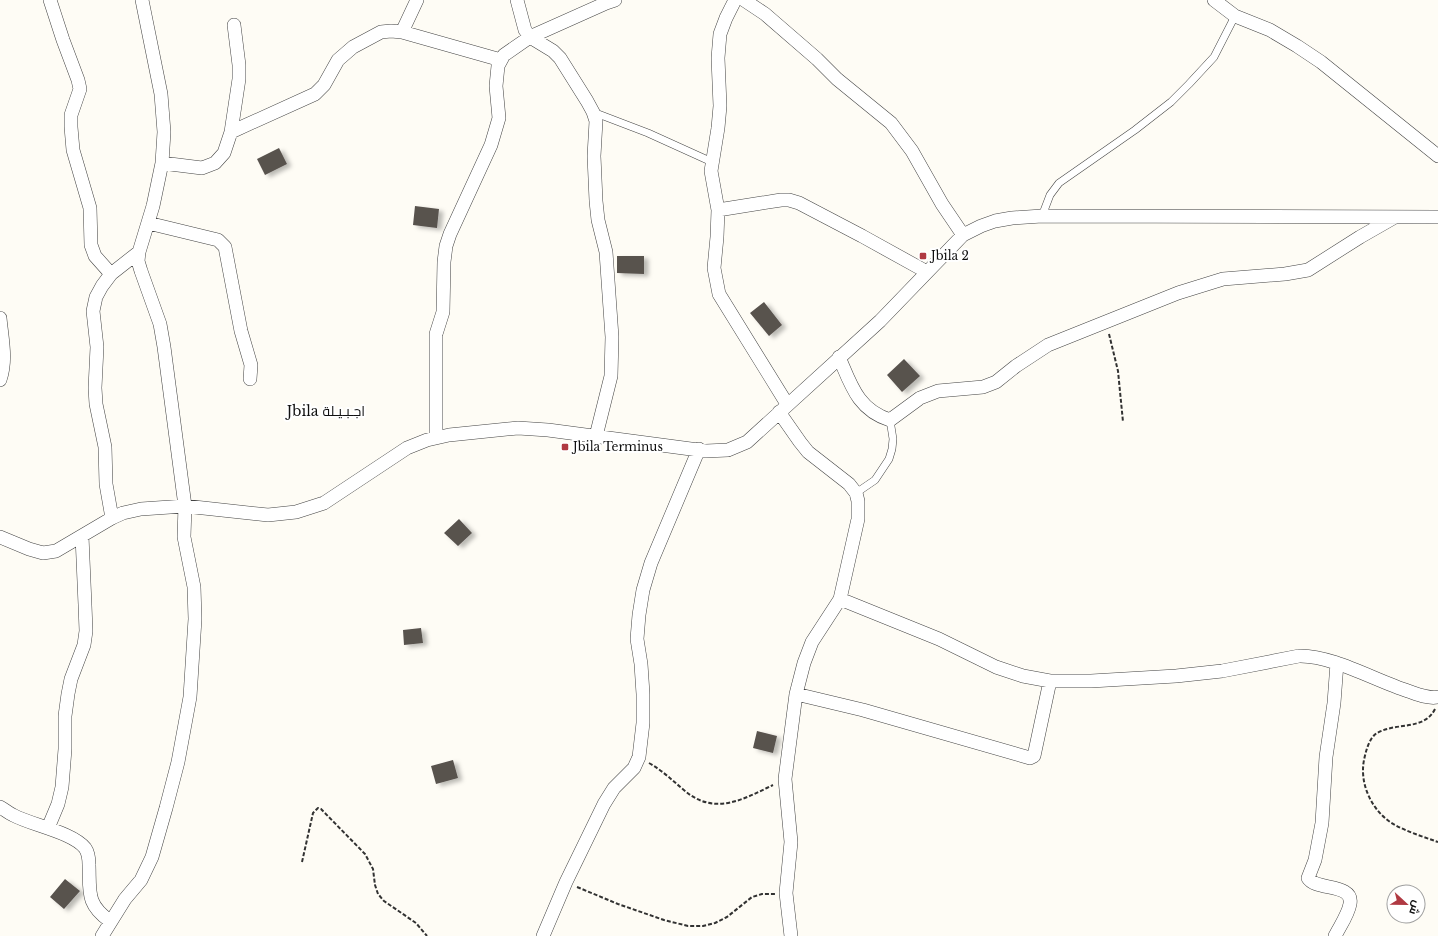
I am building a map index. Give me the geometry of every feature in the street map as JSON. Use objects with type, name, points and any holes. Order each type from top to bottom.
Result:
[{"type":"street","points":[[50,0],[80,89],[72,115],[71,127],[73,150],[90,208],[91,245],[96,256],[111,274]]},
{"type":"street","points":[[102,936],[125,899],[141,880],[152,857],[178,762],[190,697],[196,619],[194,588],[184,537],[185,506],[164,347],[160,324],[138,261],[139,252],[153,206],[162,163],[164,132],[161,94],[142,0]]},
{"type":"street","points":[[402,32],[417,0]]},
{"type":"street","points":[[518,0],[526,30],[530,37],[553,51],[560,58],[593,112],[596,121],[594,156],[596,201],[598,220],[606,252],[612,337],[610,376],[596,436]]},
{"type":"street","points":[[436,438],[436,334],[443,312],[444,262],[446,246],[450,234],[491,145],[496,130],[499,118],[496,86],[498,66],[501,60],[509,52],[530,37],[606,2],[615,0]]},
{"type":"street","points":[[735,0],[720,34],[718,58],[720,106],[711,172],[718,210],[714,268],[719,294],[783,408],[800,442],[808,452],[849,484],[856,493],[858,501],[858,519],[840,599],[812,642],[804,663],[796,694],[785,779],[791,842],[786,893],[791,936]]},
{"type":"street","points":[[744,0],[765,14],[817,59],[837,79],[891,123],[912,151],[942,204],[963,235]]},
{"type":"street","points":[[1214,0],[1235,16],[1270,30],[1320,62],[1438,156]]},
{"type":"street","points":[[162,163],[202,168],[215,163],[224,153],[231,132],[238,79],[239,65],[234,25]]},
{"type":"street","points":[[231,132],[315,94],[324,85],[338,60],[352,47],[381,32],[402,32],[501,60]]},
{"type":"street","points":[[718,210],[781,200],[799,203],[926,272]]},
{"type":"street","points":[[0,537],[29,549],[44,553],[56,551],[123,513],[141,509],[185,506],[268,515],[296,512],[324,503],[407,448],[427,440],[449,435],[518,428],[548,430],[699,450],[728,450],[747,442],[880,321],[963,235],[995,221],[1042,216],[1438,217]]},
{"type":"street","points":[[839,358],[857,397],[866,407],[890,420],[920,398],[938,391],[983,387],[996,382],[1016,366],[1048,345],[1178,293],[1223,279],[1285,274],[1308,270],[1360,236],[1397,216]]},
{"type":"street","points":[[148,223],[218,240],[225,247],[241,331],[251,365],[250,379]]},
{"type":"street","points":[[112,518],[106,484],[104,447],[96,404],[95,388],[97,348],[93,311],[96,297],[111,274],[139,252]]},
{"type":"street","points":[[0,318],[4,358],[0,380]]},
{"type":"street","points":[[543,936],[566,882],[604,804],[614,788],[634,768],[638,757],[643,723],[643,694],[638,639],[639,615],[643,590],[651,564],[699,450]]},
{"type":"street","points":[[48,828],[58,804],[62,787],[65,749],[65,716],[68,694],[71,679],[84,645],[86,631],[82,536]]},
{"type":"street","points":[[840,599],[939,639],[996,667],[1024,676],[1050,681],[1091,681],[1176,676],[1222,671],[1300,656],[1311,656],[1336,663],[1398,688],[1416,694],[1437,698]]},
{"type":"street","points":[[1335,936],[1349,909],[1351,903],[1350,898],[1342,890],[1313,883],[1308,878],[1315,860],[1322,823],[1326,757],[1334,703],[1336,663]]},
{"type":"street","points":[[796,694],[870,712],[1030,758],[1034,756],[1050,681]]},
{"type":"street","points":[[0,807],[13,815],[65,835],[81,843],[86,849],[89,859],[90,897],[94,907],[110,922]]},
{"type":"lane","points":[[1042,216],[1050,195],[1059,183],[1135,130],[1171,102],[1190,84],[1214,58],[1235,16]]},
{"type":"lane","points":[[593,112],[648,133],[712,162]]},
{"type":"lane","points":[[856,493],[875,480],[888,459],[892,449],[893,439],[890,420]]},
{"type":"path","points":[[1106,321],[1118,371],[1123,422]]},
{"type":"path","points":[[1437,698],[1434,712],[1425,720],[1410,725],[1386,729],[1374,736],[1365,753],[1363,764],[1364,781],[1376,809],[1386,819],[1395,825],[1438,842]]},
{"type":"path","points":[[638,757],[661,770],[687,793],[702,802],[710,804],[736,802],[785,779]]},
{"type":"path","points":[[302,862],[313,813],[318,808],[321,809],[365,854],[373,869],[374,886],[378,894],[384,901],[416,923],[427,936]]},
{"type":"path","points":[[566,882],[618,904],[664,920],[688,926],[703,926],[715,923],[727,917],[752,897],[762,894],[786,893]]},
{"type":"building","points":[[279,148],[287,164],[265,175],[257,159]]},
{"type":"building","points":[[415,206],[439,209],[437,228],[413,225]]},
{"type":"building","points":[[617,256],[644,256],[644,274],[617,273]]},
{"type":"building","points":[[764,302],[782,325],[769,336],[750,313]]},
{"type":"building","points":[[904,359],[920,376],[902,392],[887,375]]},
{"type":"building","points":[[459,519],[472,533],[458,546],[444,533]]},
{"type":"building","points":[[421,628],[423,643],[404,645],[403,630]]},
{"type":"building","points":[[757,731],[777,736],[773,753],[753,748]]},
{"type":"building","points":[[453,760],[458,778],[436,784],[431,766]]},
{"type":"building","points":[[65,879],[80,891],[64,909],[50,897]]},
{"type":"place","name":"Jbila 2","points":[[923,256]]},
{"type":"place","name":"Jbila Terminus","points":[[565,447]]},
{"type":"district","name":"Jbila اجـبـيـلة","points":[[326,411]]}]
